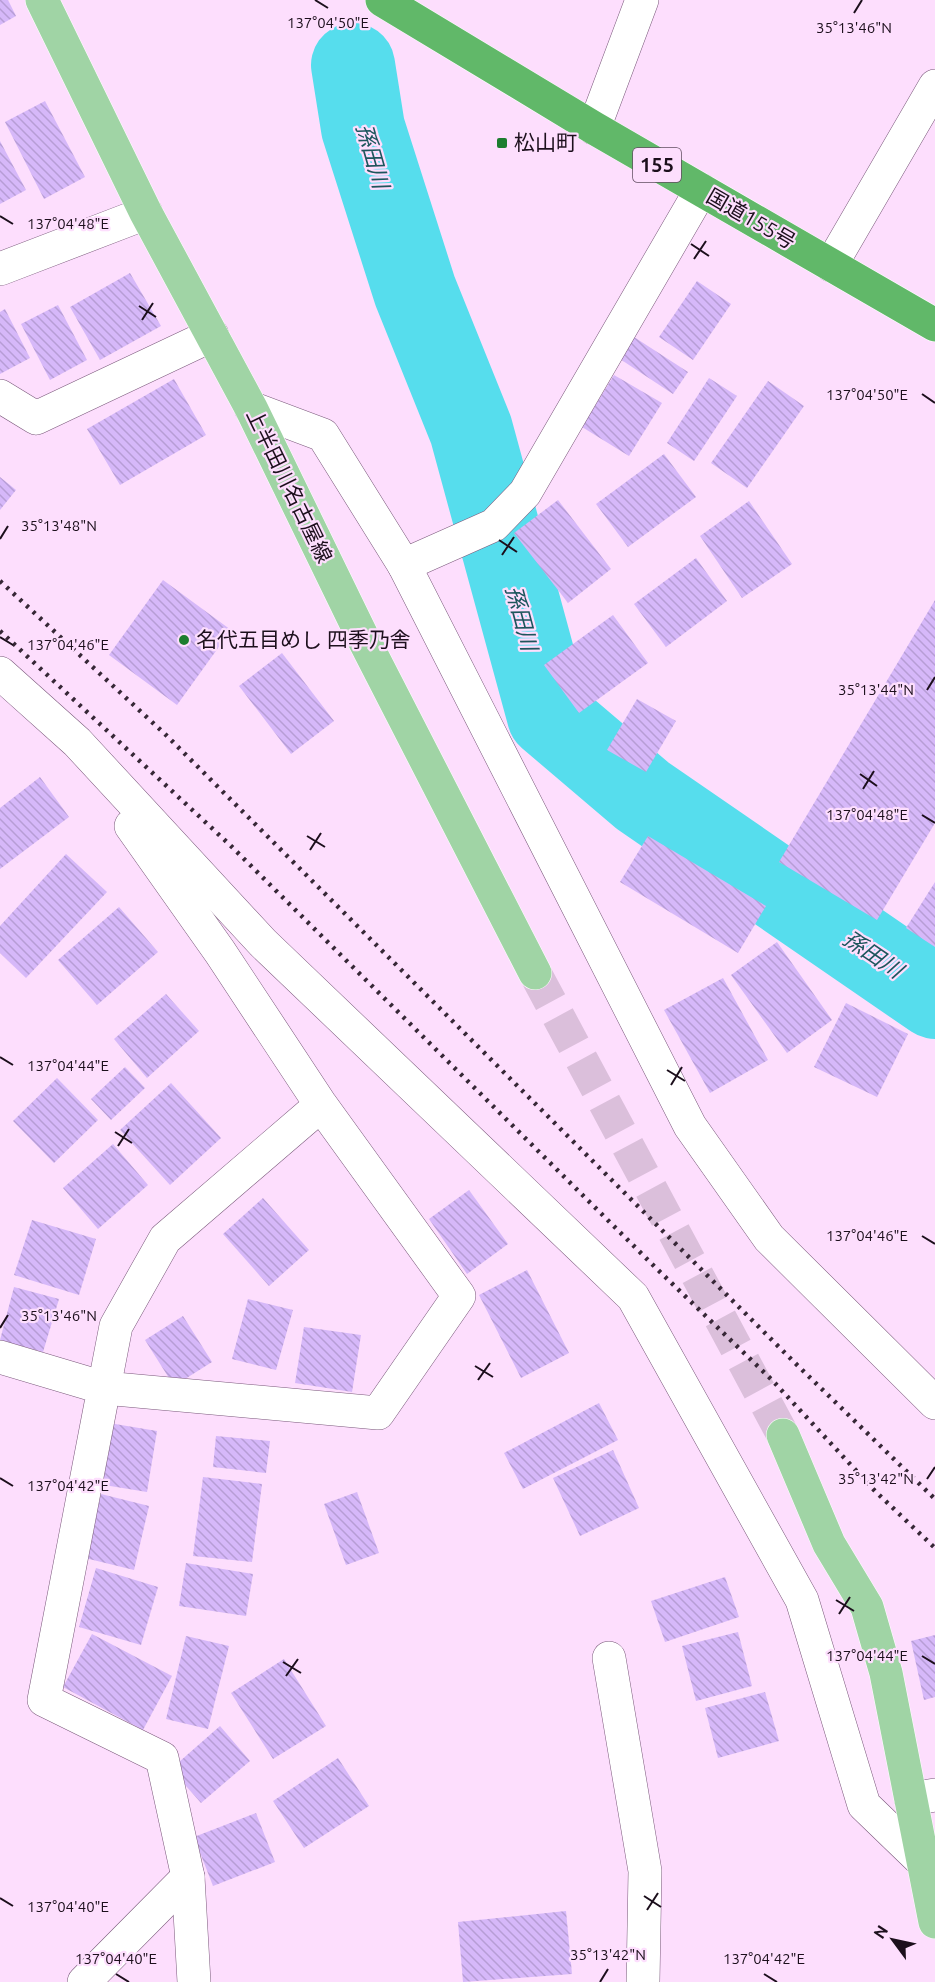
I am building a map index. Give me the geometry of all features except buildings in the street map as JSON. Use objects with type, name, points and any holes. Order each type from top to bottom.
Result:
[{"type":"highway","name":"国道155号","points":[[382,0],[594,128],[935,325]]},
{"type":"main road","name":"上半田川名古屋線","points":[[42,0],[146,213],[251,408],[369,651],[535,973]]},
{"type":"main road","points":[[783,1435],[829,1544],[867,1607],[923,1797],[922,1861],[935,1922]]},
{"type":"street","points":[[594,128],[642,0]]},
{"type":"street","points":[[831,265],[935,86]]},
{"type":"street","points":[[404,565],[494,525],[525,493],[702,190]]},
{"type":"street","points":[[0,269],[146,213]]},
{"type":"street","points":[[0,396],[36,418],[212,335]]},
{"type":"street","points":[[251,408],[323,435],[404,565],[690,1126],[769,1238],[935,1403]]},
{"type":"street","points":[[0,673],[76,742],[263,943],[633,1297],[802,1600],[864,1805],[922,1861]]},
{"type":"street","points":[[0,1357],[104,1388],[378,1413],[459,1296],[321,1105],[220,952],[97,777],[76,742]]},
{"type":"street","points":[[220,952],[263,943]]},
{"type":"street","points":[[194,1982],[188,1877],[162,1758],[44,1700],[116,1326],[165,1239],[321,1105]]},
{"type":"street","points":[[609,1658],[645,1871],[643,1982]]},
{"type":"street","points":[[84,1982],[188,1877]]},
{"type":"waterway","name":"孫田川","points":[[353,65],[363,128],[415,291],[471,430],[549,716],[643,796],[935,997]]},
{"type":"tunnel","points":[[535,973],[783,1435]]},
{"type":"railway","points":[[0,581],[166,735],[793,1361],[935,1499]]},
{"type":"railway","points":[[0,631],[230,845],[772,1380],[875,1491],[935,1548]]},
{"type":"place","name":"松山町","points":[[502,143]]},
{"type":"place","name":"名代五目めし 四季乃舎","points":[[184,640]]}]
